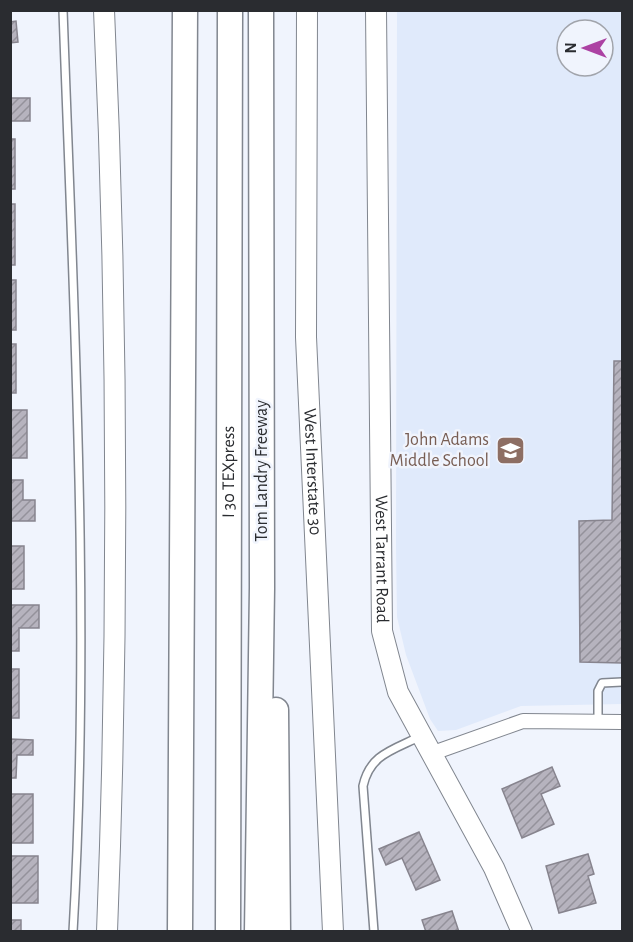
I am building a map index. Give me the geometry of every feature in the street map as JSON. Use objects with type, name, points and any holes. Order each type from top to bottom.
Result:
[{"type":"highway","points":[[180,932],[185,10]]},
{"type":"highway","name":"I 30 TEXpress","points":[[228,932],[230,10]]},
{"type":"highway","name":"Tom Landry Freeway","points":[[256,932],[262,588],[261,10]]},
{"type":"highway","points":[[262,588],[275,614],[278,932]]},
{"type":"main road","points":[[104,10],[113,214],[116,508],[115,730],[107,932]]},
{"type":"main road","name":"West Interstate 30","points":[[307,10],[306,337],[333,932]]},
{"type":"main road","name":"West Tarrant Road","points":[[376,10],[382,631],[398,692],[434,753],[494,868],[522,932]]},
{"type":"street","points":[[434,753],[523,722],[622,722]]},
{"type":"lane","points":[[63,10],[74,295],[79,520],[80,744],[74,932]]},
{"type":"lane","points":[[598,722],[598,691],[602,683],[622,682]]},
{"type":"lane","points":[[374,932],[363,786],[367,769],[382,755],[423,735]]},
{"type":"shaded area","name":"John Adams Middle School","points":[[397,11],[622,11],[622,704],[521,706],[456,730],[438,731],[430,719],[406,655],[397,617]]},
{"type":"building","points":[[16,21],[18,42],[10,43],[10,22]]},
{"type":"building","points":[[10,98],[30,98],[30,121],[10,121]]},
{"type":"building","points":[[10,139],[15,139],[15,189],[10,189]]},
{"type":"building","points":[[10,204],[15,204],[15,265],[10,265]]},
{"type":"building","points":[[10,280],[16,280],[16,330],[10,330]]},
{"type":"building","points":[[10,344],[16,344],[16,393],[10,393]]},
{"type":"building","points":[[614,361],[622,361],[622,663],[580,662],[579,521],[612,520]]},
{"type":"building","points":[[10,410],[27,410],[27,458],[10,458]]},
{"type":"building","points":[[10,480],[23,480],[23,500],[35,500],[35,521],[10,521]]},
{"type":"building","points":[[10,546],[24,546],[24,589],[10,589]]},
{"type":"building","points":[[10,605],[39,605],[39,628],[19,628],[19,651],[10,651]]},
{"type":"building","points":[[10,669],[19,669],[19,718],[10,718]]},
{"type":"building","points":[[10,739],[33,740],[33,755],[17,755],[16,778],[10,778]]},
{"type":"building","points":[[552,767],[560,786],[541,794],[554,824],[522,838],[502,789]]},
{"type":"building","points":[[10,794],[33,794],[33,843],[10,843]]},
{"type":"building","points":[[419,832],[440,880],[416,890],[402,858],[386,865],[379,849]]},
{"type":"building","points":[[588,854],[594,874],[588,876],[596,903],[559,913],[546,866]]},
{"type":"building","points":[[10,856],[38,856],[38,903],[10,903]]},
{"type":"building","points":[[452,911],[459,932],[426,932],[422,920]]},
{"type":"building","points":[[10,920],[21,920],[21,932],[10,932]]},
{"type":"place","name":"John Adams Middle School","points":[[510,450]]}]
